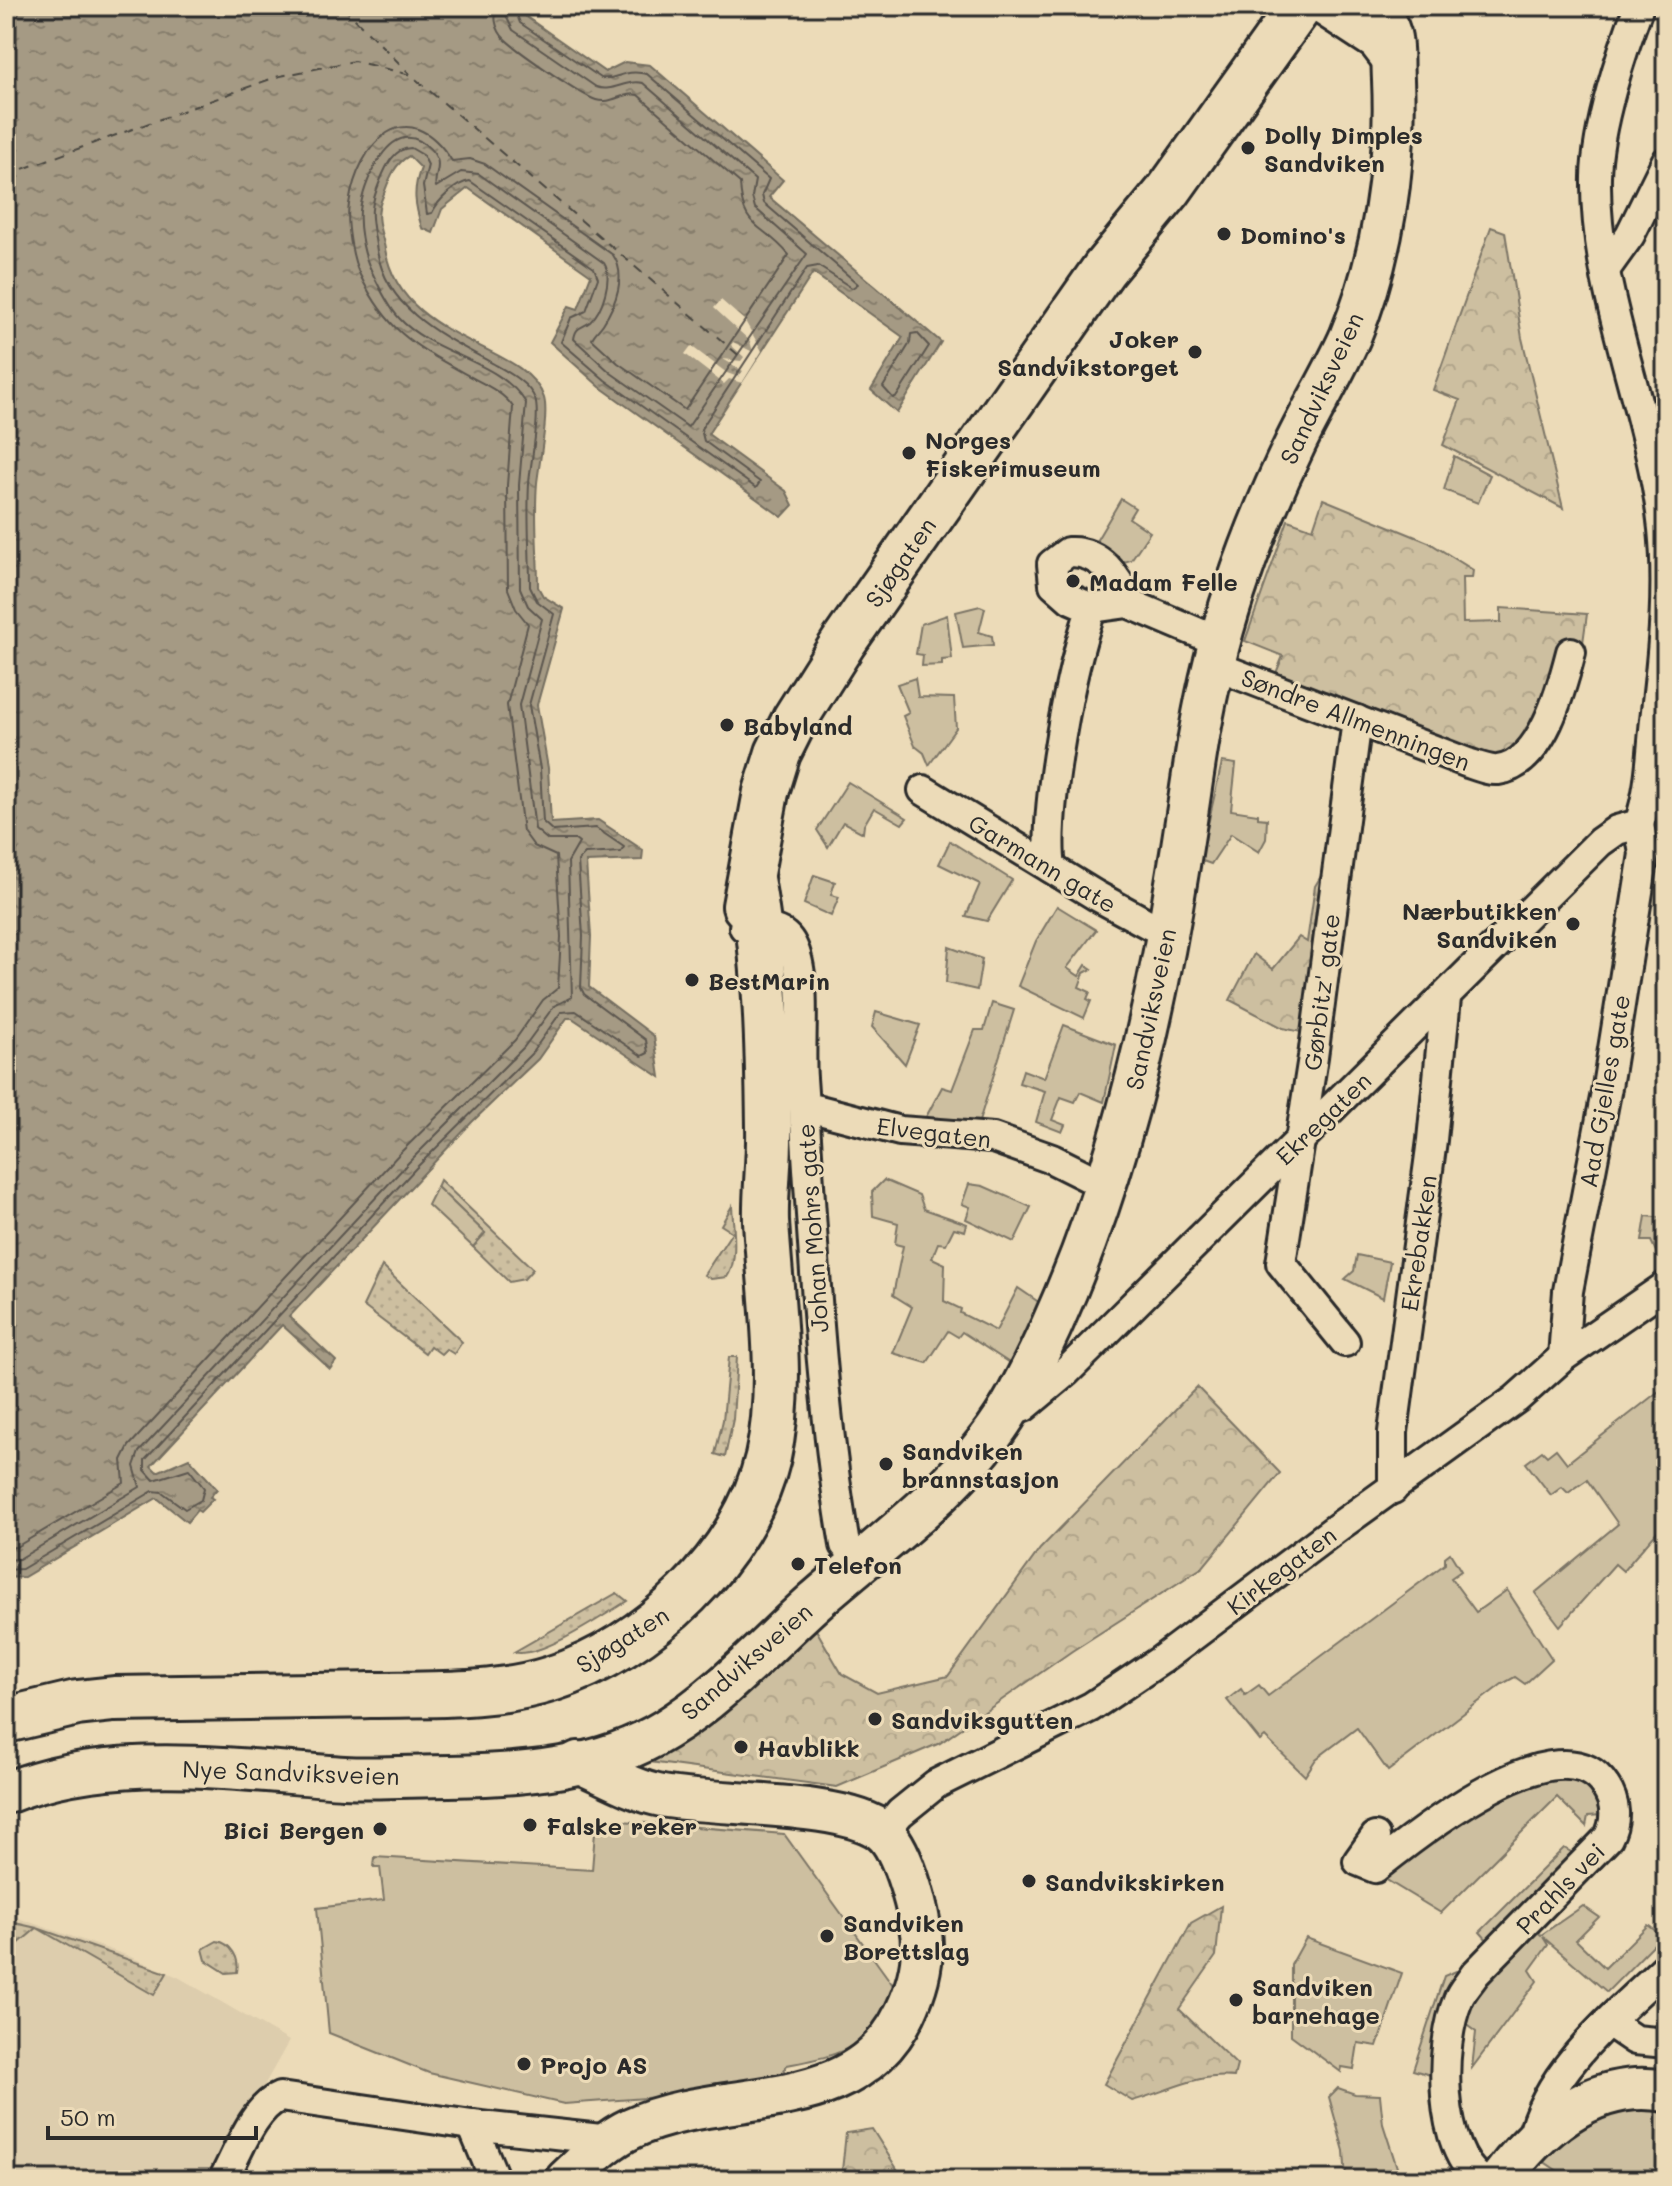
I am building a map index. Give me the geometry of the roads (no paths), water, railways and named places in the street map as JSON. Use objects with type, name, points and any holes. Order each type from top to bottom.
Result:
[{"type":"main road","name":"Sjøgaten","points":[[1104,269],[1153,179],[1266,6]]},
{"type":"main road","name":"Sjøgaten","points":[[6,1720],[77,1703],[114,1699],[427,1694],[515,1688],[582,1667],[625,1643],[676,1605],[720,1555],[759,1486],[769,1454],[774,1375],[766,1211],[747,1056],[751,879],[757,826],[778,753],[795,719],[843,643],[1104,269],[1169,190],[1300,6]]},
{"type":"main road","name":"Sandviksveien","points":[[1326,6],[1378,40],[1387,24]]},
{"type":"main road","name":"Sandviksveien","points":[[578,1762],[622,1751],[666,1729],[754,1658],[864,1560],[981,1450],[1007,1413],[1044,1340],[1106,1186],[1132,1100],[1217,654],[1249,555],[1285,465],[1351,335],[1369,278],[1383,218],[1396,123],[1387,24]]},
{"type":"main road","points":[[566,2180],[610,2140],[632,2128],[694,2108],[815,2090],[850,2075],[898,2029],[916,1991],[923,1942],[917,1903],[903,1865],[884,1832],[859,1821],[808,1809],[658,1796],[578,1762]]},
{"type":"main road","name":"Nye Sandviksveien","points":[[6,1793],[66,1775],[99,1770],[263,1771],[354,1777],[487,1776],[534,1773],[578,1762]]},
{"type":"main road","points":[[1516,2159],[1579,2105],[1610,2091],[1642,2087],[1666,2091]]},
{"type":"street","name":"Aad Gjelles gate","points":[[1563,1357],[1568,1291],[1604,1102],[1644,854],[1639,824],[1653,770],[1654,731],[1665,635],[1663,529],[1597,214],[1596,173],[1611,94],[1639,6]]},
{"type":"street","points":[[1607,267],[1630,235],[1666,162]]},
{"type":"street","points":[[1081,553],[1117,575],[1128,603],[1092,608],[1071,599],[1054,584],[1052,564],[1062,555],[1081,553]]},
{"type":"street","name":"Søndre Allmenningen","points":[[1128,603],[1217,654],[1357,720],[1468,763],[1503,769],[1525,755],[1548,722],[1571,652]]},
{"type":"street","points":[[1051,868],[1049,840],[1059,762],[1079,645],[1092,608]]},
{"type":"street","name":"Gørbitz' gate","points":[[1345,1342],[1281,1263],[1302,1140],[1357,720]]},
{"type":"street","name":"Garmann gate","points":[[923,790],[1150,925],[1167,929]]},
{"type":"street","name":"Ekregaten","points":[[1007,1413],[1024,1407],[1066,1372],[1600,842],[1617,830],[1639,824]]},
{"type":"street","name":"Johan Mohrs gate","points":[[751,927],[786,935],[798,961],[804,1106],[832,1452],[845,1545],[864,1560]]},
{"type":"street","name":"Ekrebakken","points":[[1393,1489],[1393,1432],[1432,1140],[1446,998]]},
{"type":"street","name":"Elvegaten","points":[[804,1106],[900,1131],[993,1138],[1052,1159],[1106,1186]]},
{"type":"street","name":"Kirkegaten","points":[[884,1832],[900,1813],[936,1784],[1066,1720],[1124,1686],[1516,1399],[1563,1357],[1666,1286]]},
{"type":"street","name":"Prahls vei","points":[[1375,1837],[1358,1861],[1375,1868],[1451,1809],[1481,1792],[1514,1778],[1560,1766],[1592,1772],[1605,1785],[1614,1804],[1614,1826],[1608,1838],[1475,1974],[1458,1998],[1445,2061],[1445,2095],[1470,2172],[1482,2180]]},
{"type":"street","points":[[1516,2159],[1550,2090],[1568,2065],[1666,1967]]},
{"type":"street","points":[[1610,2023],[1635,2040],[1666,2043]]},
{"type":"street","points":[[223,2180],[260,2114],[270,2101],[280,2097],[472,2125],[610,2140]]},
{"type":"street","points":[[472,2125],[495,2180]]},
{"type":"water","points":[[6,6],[530,6],[525,16],[605,72],[625,62],[650,65],[783,180],[769,197],[941,342],[897,413],[871,390],[903,337],[813,273],[708,434],[786,491],[793,505],[782,517],[600,387],[550,342],[569,306],[578,309],[591,275],[468,188],[442,209],[433,233],[422,228],[416,198],[421,168],[409,156],[398,164],[388,182],[378,213],[385,249],[396,281],[414,305],[438,323],[514,364],[532,379],[544,398],[545,427],[536,496],[538,587],[543,596],[564,609],[537,705],[548,768],[551,823],[598,820],[643,850],[642,860],[586,862],[591,936],[589,987],[654,1036],[660,1077],[572,1018],[567,1018],[538,1059],[472,1122],[289,1317],[336,1361],[330,1369],[282,1325],[151,1466],[157,1472],[189,1458],[217,1489],[210,1497],[213,1499],[200,1512],[197,1510],[187,1522],[157,1498],[24,1577],[6,1578]]},
{"type":"place","name":"Dolly Dimples Sandviken","points":[[1248,148]]},
{"type":"place","name":"Domino's","points":[[1224,234]]},
{"type":"place","name":"Joker Sandvikstorget","points":[[1195,352]]},
{"type":"place","name":"Norges Fiskerimuseum","points":[[909,453]]},
{"type":"place","name":"Madam Felle","points":[[1073,581]]},
{"type":"place","name":"Babyland","points":[[727,725]]},
{"type":"place","name":"Nærbutikken Sandviken","points":[[1573,924]]},
{"type":"place","name":"BestMarin","points":[[692,980]]},
{"type":"place","name":"Sandviken brannstasjon","points":[[886,1464]]},
{"type":"place","name":"Telefon","points":[[798,1564]]},
{"type":"place","name":"Sandviksgutten","points":[[875,1719]]},
{"type":"place","name":"Havblikk","points":[[741,1747]]},
{"type":"place","name":"Falske reker","points":[[530,1825]]},
{"type":"place","name":"Bici Bergen","points":[[380,1829]]},
{"type":"place","name":"Sandvikskirken","points":[[1029,1881]]},
{"type":"place","name":"Sandviken Borettslag","points":[[827,1936]]},
{"type":"place","name":"Sandviken barnehage","points":[[1236,2000]]},
{"type":"place","name":"Projo AS","points":[[524,2064]]}]
